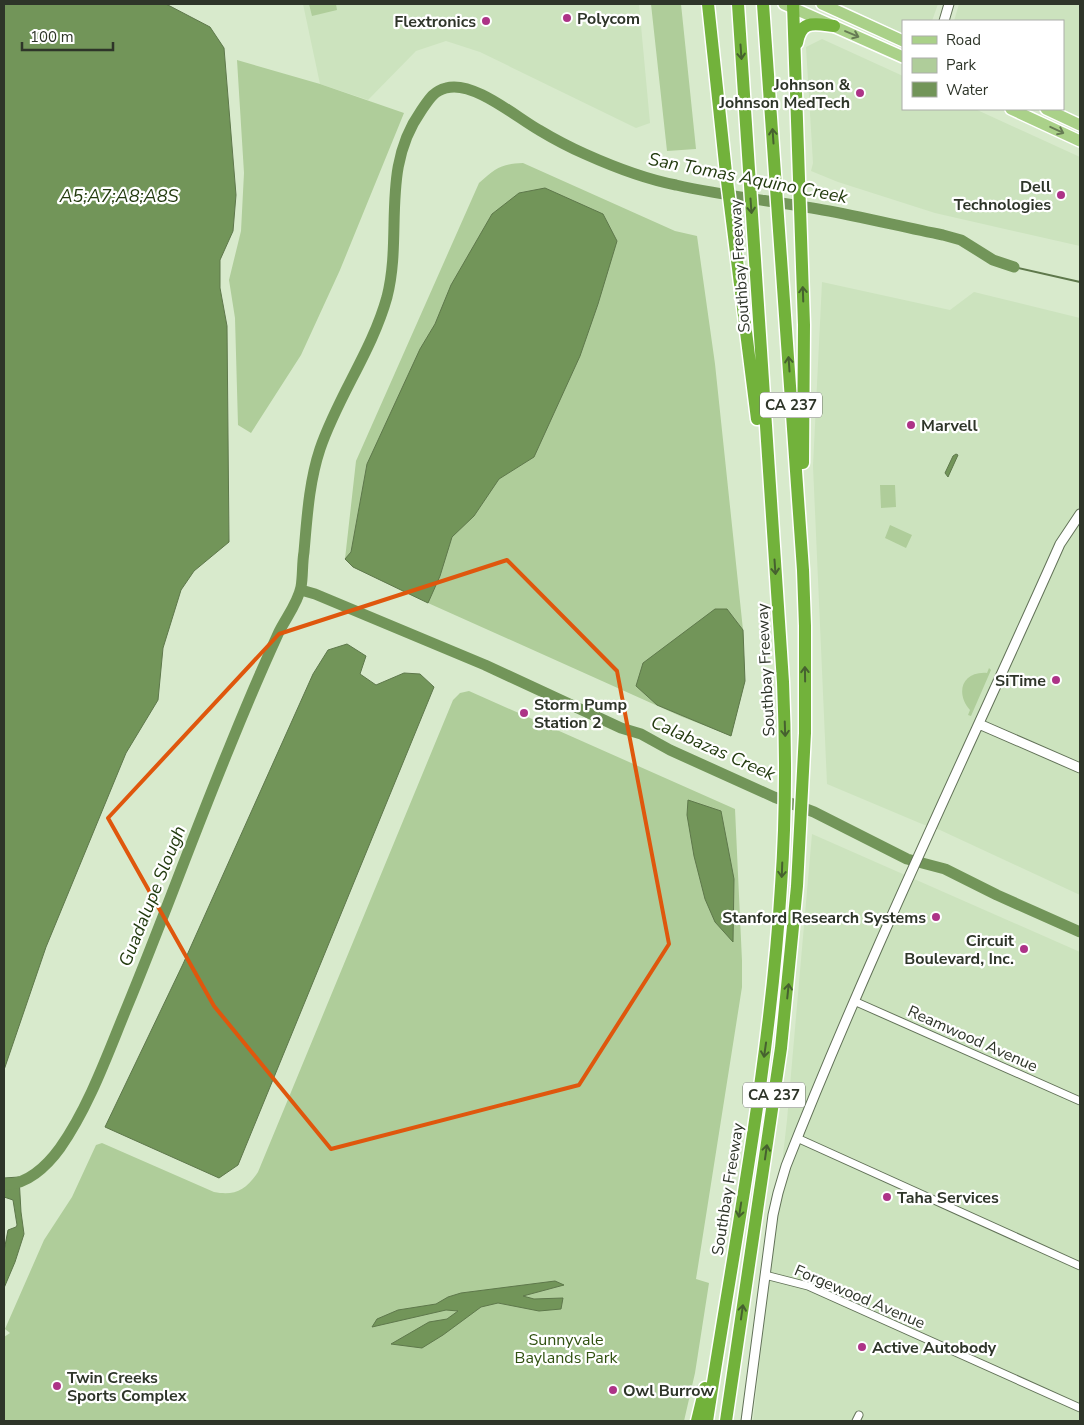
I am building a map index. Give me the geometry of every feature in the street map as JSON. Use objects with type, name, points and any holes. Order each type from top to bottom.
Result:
[{"type":"highway","points":[[708,4],[726,173],[772,518]]},
{"type":"highway","name":"Southbay Freeway","points":[[707,1421],[765,1048],[781,886],[786,786],[783,682],[738,4]]},
{"type":"highway","points":[[790,5],[795,52],[804,325],[803,570]]},
{"type":"highway","name":"Southbay Freeway","points":[[726,1421],[782,1048],[794,936],[805,707],[803,570],[763,8]]},
{"type":"highway","points":[[795,52],[800,31],[805,26],[813,24],[834,26]]},
{"type":"highway","points":[[697,1421],[726,1298]]},
{"type":"highway","points":[[731,1421],[735,1361]]},
{"type":"main road","points":[[822,4],[902,41]]},
{"type":"main road","points":[[790,5],[902,57]]},
{"type":"main road","points":[[1013,110],[1080,141]]},
{"type":"main road","points":[[1048,110],[1080,125]]},
{"type":"street","points":[[944,20],[949,4]]},
{"type":"street","points":[[749,1420],[765,1275],[778,1193],[797,1138],[854,1001],[1060,544],[1078,520]]},
{"type":"street","points":[[979,724],[1080,768]]},
{"type":"street","name":"Reamwood Avenue","points":[[854,1001],[1080,1101]]},
{"type":"street","points":[[797,1138],[1080,1266]]},
{"type":"street","name":"Forgewood Avenue","points":[[765,1275],[808,1286],[1080,1408]]},
{"type":"highlighted area","points":[[507,560],[617,671],[669,944],[579,1085],[331,1149],[214,1006],[108,818],[279,634]]},
{"type":"shaded area","points":[[303,4],[639,4],[650,123],[636,128],[480,52],[446,41],[416,51],[368,100],[320,84]]},
{"type":"shaded area","points":[[840,4],[938,4],[932,20],[902,20],[902,34]]},
{"type":"shaded area","points":[[959,4],[1080,4],[1080,117],[1064,110],[1064,20],[954,20]]},
{"type":"shaded area","points":[[822,39],[902,76],[902,110],[977,110],[1080,157],[1080,246],[935,213],[838,182],[811,171],[813,163],[806,47]]},
{"type":"shaded area","points":[[822,282],[950,310],[974,292],[1080,318],[1080,895],[940,830],[827,784],[813,466]]},
{"type":"shaded area","points":[[812,834],[1080,952],[1080,1421],[753,1421],[787,1120]]},
{"type":"green space","points":[[309,4],[336,4],[337,10],[312,16]]},
{"type":"green space","points":[[651,4],[681,4],[696,149],[667,151]]},
{"type":"green space","points":[[237,60],[320,84],[404,113],[340,270],[301,355],[251,433],[238,425],[235,318],[229,280],[241,231],[244,173]]},
{"type":"green space","points":[[523,163],[675,231],[697,236],[715,364],[743,630],[745,681],[731,736],[680,716],[428,603],[353,567],[345,559],[356,461],[479,183],[499,168],[509,164]]},
{"type":"green space","points":[[880,485],[895,485],[896,507],[881,508]]},
{"type":"green space","points":[[890,525],[912,535],[906,548],[885,538]]},
{"type":"green space","points":[[989,668],[991,670],[971,716],[968,715],[970,710],[965,703],[962,690],[964,684],[967,679],[978,673],[987,673]]},
{"type":"green space","name":"Sunnyvale Baylands Park","points":[[469,691],[735,809],[742,987],[696,1279],[709,1283],[695,1373],[684,1421],[4,1421],[4,1337],[10,1333],[5,1329],[44,1240],[72,1197],[96,1145],[102,1143],[214,1192],[228,1193],[239,1190],[249,1183],[258,1172],[453,700],[460,693]]},
{"type":"water","name":"A5;A7;A8;A8S","points":[[4,4],[166,4],[210,27],[224,48],[236,195],[233,231],[220,260],[220,288],[227,326],[229,542],[194,571],[181,590],[163,648],[158,700],[126,753],[46,947],[4,1070]]},
{"type":"water","points":[[545,188],[603,214],[617,241],[580,356],[534,457],[499,479],[474,516],[452,537],[440,576],[428,603],[353,567],[345,559],[351,552],[367,464],[420,349],[435,324],[451,285],[492,214],[519,193]]},
{"type":"water","points":[[958,455],[948,477],[945,473],[953,456]]},
{"type":"water","points":[[715,609],[727,609],[743,630],[745,681],[731,736],[657,705],[636,686],[643,663]]},
{"type":"water","points":[[347,644],[366,656],[360,674],[376,685],[404,673],[420,674],[434,687],[238,1165],[219,1178],[105,1127],[183,964],[313,674],[328,650]]},
{"type":"water","points":[[688,800],[721,811],[734,879],[733,942],[715,922],[705,899],[694,856],[687,815]]},
{"type":"water","points":[[19,1177],[24,1234],[4,1288],[4,1251],[8,1230],[17,1225],[13,1200],[4,1197],[4,1178]]},
{"type":"water","points":[[555,1281],[564,1285],[523,1296],[534,1299],[563,1298],[561,1309],[539,1311],[498,1303],[481,1307],[422,1348],[391,1344],[429,1322],[447,1319],[458,1311],[446,1310],[372,1327],[377,1319],[398,1310],[436,1304],[448,1297],[461,1293]]},
{"type":"waterway","name":"San Tomas Aquino Creek","points":[[4,1184],[20,1182],[49,1162],[80,1115],[105,1061],[247,704],[278,634],[297,599],[302,583],[309,500],[316,462],[327,429],[381,317],[391,273],[396,179],[401,156],[408,133],[434,94],[446,88],[469,89],[494,101],[573,149],[618,168],[653,179],[712,192],[838,213],[943,235],[961,240],[993,260],[1014,267]]},
{"type":"waterway","name":"San Tomas Aquino Creek","points":[[1014,267],[1080,282]]},
{"type":"waterway","name":"Calabazas Creek","points":[[301,590],[315,594],[485,665],[621,728],[641,734],[670,750],[774,797],[814,812],[907,859],[945,869],[997,895],[1080,932]]},
{"type":"place","name":"Polycom","points":[[567,18]]},
{"type":"place","name":"Flextronics","points":[[486,21]]},
{"type":"place","name":"Johnson & Johnson MedTech","points":[[860,93]]},
{"type":"place","name":"Dell Technologies","points":[[1061,195]]},
{"type":"place","name":"Marvell","points":[[911,425]]},
{"type":"place","name":"SiTime","points":[[1056,680]]},
{"type":"place","name":"Storm Pump Station 2","points":[[524,713]]},
{"type":"place","name":"Stanford Research Systems","points":[[936,917]]},
{"type":"place","name":"Circuit Boulevard, Inc.","points":[[1024,949]]},
{"type":"place","name":"Taha Services","points":[[887,1197]]},
{"type":"place","name":"Active Autobody","points":[[862,1347]]},
{"type":"place","name":"Twin Creeks Sports Complex","points":[[57,1386]]},
{"type":"place","name":"Owl Burrow","points":[[613,1390]]},
{"type":"water label","name":"Guadalupe Slough","points":[[152,896]]}]
